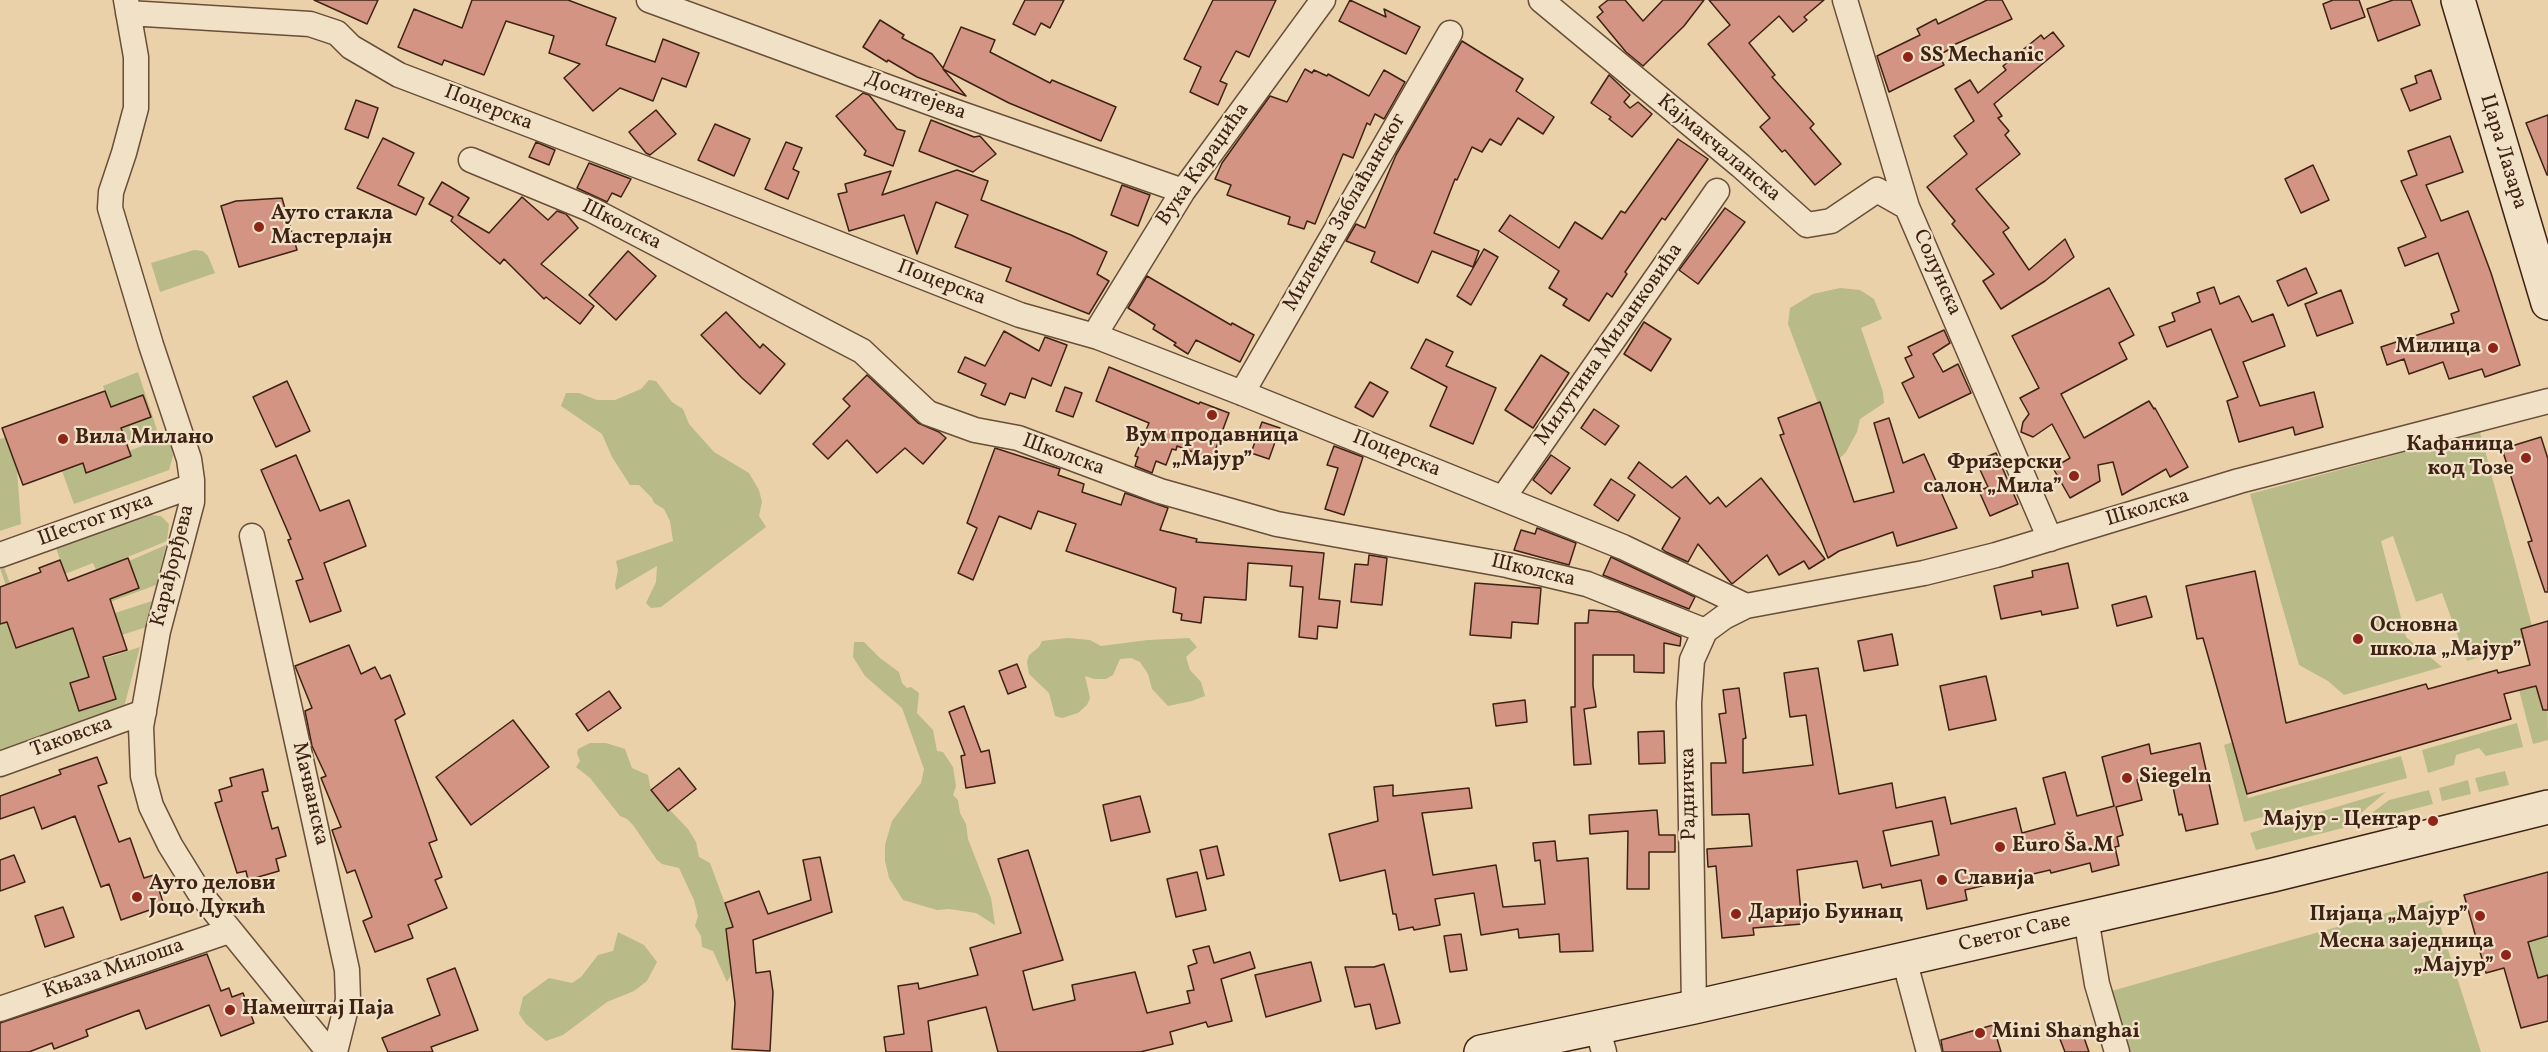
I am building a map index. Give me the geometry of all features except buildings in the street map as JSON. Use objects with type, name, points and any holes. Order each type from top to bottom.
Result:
[{"type":"street","name":"Доситејева","points":[[649,0],[953,111],[1183,191]]},
{"type":"street","name":"Вука Караџића","points":[[1098,337],[1100,326],[1183,191],[1323,0]]},
{"type":"street","name":"Кајмакчаланска","points":[[1541,0],[1741,166],[1807,225],[1831,221],[1877,190],[1907,207]]},
{"type":"street","name":"Солунска","points":[[1845,0],[1907,207],[2050,539]]},
{"type":"street","name":"Цара Лазара","points":[[2458,0],[2548,303]]},
{"type":"street","name":"Поцерска","points":[[127,6],[310,24],[337,33],[351,47],[399,75],[1020,315],[1098,337],[1242,393],[1623,547],[1746,606]]},
{"type":"street","name":"Карађорђева","points":[[127,6],[136,57],[136,108],[111,192],[110,208],[151,345],[189,459],[192,486],[192,502],[158,631],[141,727],[143,776],[151,806],[170,845],[199,892],[228,931],[329,1052]]},
{"type":"street","name":"Миленка Заблаћанског","points":[[1242,393],[1450,33]]},
{"type":"street","name":"Школска","points":[[471,160],[592,210],[862,351],[928,413],[975,430],[1018,438],[1160,491],[1277,524],[1507,564],[1587,584],[1705,632]]},
{"type":"street","name":"Милутина Миланковића","points":[[1503,498],[1717,191]]},
{"type":"street","name":"Школска","points":[[1746,606],[1924,573],[2050,539],[2239,481],[2548,401]]},
{"type":"street","name":"Шестог пука","points":[[0,555],[192,486]]},
{"type":"street","name":"Мачванска","points":[[252,536],[347,970],[348,1000],[335,1052]]},
{"type":"street","name":"Радничка","points":[[1694,1007],[1689,703],[1692,660],[1705,632],[1724,617],[1746,606]]},
{"type":"street","name":"Таковска","points":[[0,764],[144,712]]},
{"type":"street","name":"Светог Саве","points":[[1480,1052],[1600,1040],[1694,1007],[2273,875],[2548,807]]},
{"type":"street","points":[[2086,918],[2097,984],[2117,1052]]},
{"type":"street","name":"Књаза Милоша","points":[[0,1009],[228,931]]},
{"type":"street","points":[[1904,959],[1929,1052]]},
{"type":"green space","points":[[194,250],[203,251],[208,256],[215,273],[160,292],[151,263]]},
{"type":"green space","points":[[1840,288],[1860,290],[1874,299],[1882,319],[1861,328],[1883,392],[1884,403],[1860,419],[1857,432],[1846,452],[1839,459],[1788,324],[1790,308],[1813,294]]},
{"type":"green space","points":[[138,372],[157,430],[121,443],[121,428],[151,417],[143,395],[111,407],[103,386]]},
{"type":"green space","points":[[649,380],[656,381],[672,402],[683,409],[689,424],[714,452],[749,473],[759,490],[762,502],[759,516],[766,527],[661,607],[651,608],[646,603],[656,582],[657,566],[616,590],[618,570],[616,561],[673,541],[670,521],[664,509],[654,503],[639,485],[630,485],[612,457],[602,434],[561,406],[566,393],[579,393],[597,400],[615,400],[641,389]]},
{"type":"green space","points":[[2480,432],[2532,626],[2521,629],[2524,642],[2467,661],[2442,593],[2416,602],[2393,536],[2381,541],[2406,637],[2442,667],[2344,695],[2328,681],[2299,665],[2250,494]]},
{"type":"green space","points":[[170,435],[173,456],[169,470],[74,504],[62,471],[83,463],[86,472],[119,460],[117,451],[124,453]]},
{"type":"green space","points":[[6,437],[17,469],[21,524],[0,531],[0,439]]},
{"type":"green space","points":[[151,515],[161,516],[169,524],[167,541],[96,570],[93,563],[65,574],[56,548]]},
{"type":"green space","points":[[166,545],[156,585],[13,638],[16,648],[73,627],[85,665],[140,647],[124,707],[0,753],[0,624],[17,618],[0,568],[4,567],[27,630],[139,588],[129,561]]},
{"type":"green space","points":[[152,601],[146,627],[122,635],[115,613]]},
{"type":"green space","points":[[1067,638],[1090,640],[1101,646],[1189,638],[1197,647],[1186,657],[1190,670],[1201,682],[1205,696],[1168,706],[1152,689],[1148,674],[1140,662],[1131,658],[1120,659],[1113,675],[1106,679],[1085,676],[1090,698],[1087,705],[1078,713],[1062,718],[1055,716],[1049,693],[1029,674],[1027,662],[1029,655],[1039,647],[1042,641]]},
{"type":"green space","points":[[854,642],[864,642],[899,672],[902,683],[907,688],[911,687],[919,693],[917,713],[933,730],[937,751],[943,752],[953,767],[956,786],[953,795],[958,800],[968,839],[991,898],[995,925],[976,913],[949,909],[937,910],[903,900],[889,878],[885,861],[885,845],[892,821],[921,783],[924,769],[902,708],[865,676],[853,657]]},
{"type":"green space","points":[[2547,683],[2548,740],[2533,744],[2519,690]]},
{"type":"green space","points":[[2517,723],[2523,747],[2486,756],[2479,748],[2456,755],[2454,765],[2428,773],[2422,750]]},
{"type":"green space","points":[[2233,742],[2265,750],[2237,758],[2248,798],[2401,756],[2407,778],[2244,822],[2224,745]]},
{"type":"green space","points":[[590,743],[606,743],[625,749],[632,768],[648,775],[651,790],[688,829],[696,842],[699,857],[710,863],[733,925],[725,930],[731,947],[728,948],[731,975],[727,982],[713,951],[702,947],[701,936],[695,926],[698,916],[694,900],[679,868],[662,864],[657,860],[633,825],[620,816],[590,778],[576,767],[580,761],[578,749]]},
{"type":"green space","points":[[2505,771],[2509,785],[2479,792],[2475,778]]},
{"type":"green space","points":[[2468,780],[2471,794],[2442,801],[2439,788]]},
{"type":"green space","points":[[2429,790],[2433,804],[2359,823],[2389,800]]},
{"type":"green space","points":[[2386,792],[2343,828],[2256,850],[2250,833]]},
{"type":"green space","points":[[2432,900],[2481,1052],[2127,1052],[2108,992]]},
{"type":"green space","points":[[618,932],[644,945],[657,962],[647,981],[634,991],[607,1002],[563,1035],[546,1041],[526,1024],[519,1014],[523,997],[549,978],[572,983],[581,977],[598,955],[613,951]]},
{"type":"green space","points":[[2548,936],[2548,975],[2538,978],[2528,942]]},
{"type":"place","name":"SS Mechanic","points":[[1908,57]]},
{"type":"place","name":"Ауто стакла Мастерлајн","points":[[259,227]]},
{"type":"place","name":"Милица","points":[[2493,348]]},
{"type":"place","name":"Вум продавница „Мајур”","points":[[1212,415]]},
{"type":"place","name":"Вила Милано","points":[[63,439]]},
{"type":"place","name":"Кафаница код Тозе","points":[[2526,458]]},
{"type":"place","name":"Фризерски салон „Мила”","points":[[2074,476]]},
{"type":"place","name":"Основна школа „Мајур”","points":[[2358,639]]},
{"type":"place","name":"Siegeln","points":[[2127,778]]},
{"type":"place","name":"Мајур - Центар","points":[[2433,821]]},
{"type":"place","name":"Euro Ša.M","points":[[2000,847]]},
{"type":"place","name":"Славија","points":[[1942,880]]},
{"type":"place","name":"Ауто делови Јоцо Дукић","points":[[137,897]]},
{"type":"place","name":"Даријо Буинац","points":[[1736,914]]},
{"type":"place","name":"Пијаца „Мајур”","points":[[2480,916]]},
{"type":"place","name":"Месна заједница „Мајур”","points":[[2506,955]]},
{"type":"place","name":"Намештај Паја","points":[[230,1010]]},
{"type":"place","name":"Mini Shanghai","points":[[1980,1033]]}]
